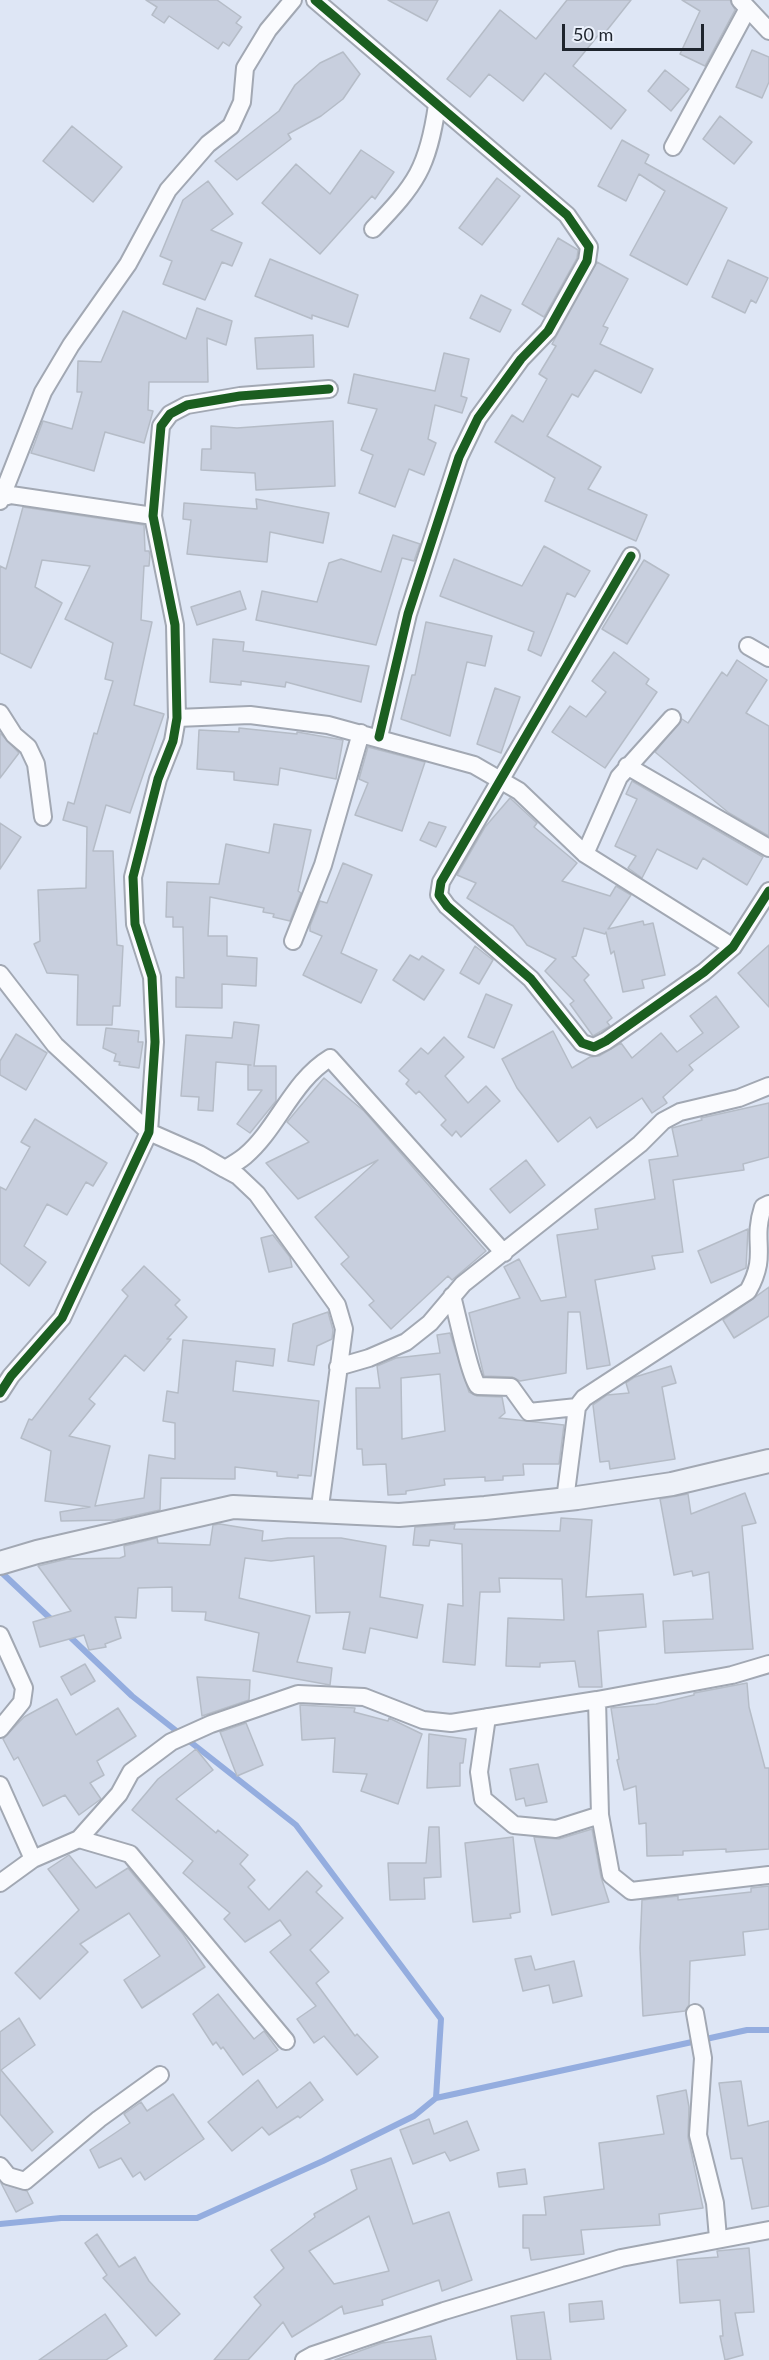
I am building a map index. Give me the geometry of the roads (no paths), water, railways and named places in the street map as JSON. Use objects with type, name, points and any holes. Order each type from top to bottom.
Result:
[{"type":"main road","points":[[0,1563],[37,1552],[233,1508],[319,1514],[399,1515],[565,1500],[672,1484],[769,1461]]},
{"type":"street","points":[[1,499],[43,392],[65,354],[128,264],[168,190],[208,144],[231,126],[242,102],[245,68],[268,30],[293,0]]},
{"type":"street","points":[[315,0],[567,215],[590,247],[587,261],[549,331],[521,359],[478,418],[459,457],[408,614],[379,737]]},
{"type":"street","points":[[674,147],[743,5],[769,31]]},
{"type":"street","points":[[373,229],[407,194],[421,170],[432,138],[436,105]]},
{"type":"street","points":[[0,1393],[11,1376],[62,1318],[149,1132],[156,1042],[152,977],[135,924],[133,878],[158,779],[173,741],[177,718],[175,625],[153,516],[161,426],[170,414],[187,405],[240,396],[329,389]]},
{"type":"street","points":[[1,499],[11,495],[153,516]]},
{"type":"street","points":[[632,556],[441,882],[439,895],[447,906],[531,979],[582,1043],[594,1047],[606,1041],[704,972],[733,947],[769,891]]},
{"type":"street","points":[[748,646],[769,658]]},
{"type":"street","points":[[0,713],[14,735],[28,747],[36,764],[43,817]]},
{"type":"street","points":[[177,718],[250,715],[328,725],[379,737],[474,765],[519,790],[585,854],[733,947]]},
{"type":"street","points":[[585,854],[619,777],[672,718]]},
{"type":"street","points":[[293,941],[323,865],[361,733]]},
{"type":"street","points":[[627,766],[769,848]]},
{"type":"street","points":[[0,974],[55,1045],[149,1132],[199,1154],[238,1176],[257,1194],[337,1305],[344,1329],[319,1514]]},
{"type":"street","points":[[225,1169],[246,1156],[318,1065],[330,1059],[504,1253]]},
{"type":"street","points":[[338,1367],[369,1358],[406,1342],[430,1323],[463,1284],[640,1144],[663,1121],[680,1112],[739,1098],[769,1086]]},
{"type":"street","points":[[565,1500],[577,1407],[584,1398],[603,1385],[748,1291],[763,1276],[767,1263],[760,1217],[763,1207],[769,1204]]},
{"type":"street","points":[[452,1296],[469,1354],[473,1380],[478,1386],[511,1388],[529,1412],[550,1408],[577,1407]]},
{"type":"street","points":[[0,1635],[24,1688],[22,1702],[0,1729]]},
{"type":"street","points":[[0,1883],[33,1859],[79,1839],[119,1794],[131,1772],[171,1742],[212,1724],[298,1694],[364,1697],[423,1720],[451,1723],[597,1700],[732,1675],[769,1664]]},
{"type":"street","points":[[597,1700],[600,1815],[611,1875],[632,1891],[769,1875]]},
{"type":"street","points":[[487,1717],[479,1772],[483,1799],[514,1825],[556,1829],[600,1815]]},
{"type":"street","points":[[0,1785],[33,1859]]},
{"type":"street","points":[[79,1839],[130,1854],[286,2041]]},
{"type":"street","points":[[695,2013],[703,2058],[698,2135],[714,2203],[718,2238]]},
{"type":"street","points":[[0,2166],[8,2176],[25,2181],[99,2119],[160,2075]]},
{"type":"street","points":[[304,2360],[444,2311],[621,2258],[769,2230]]},
{"type":"waterway","points":[[0,1571],[54,1622]]},
{"type":"waterway","points":[[66,1633],[132,1696],[296,1825],[441,2019],[436,2098],[747,2030],[769,2030]]},
{"type":"waterway","points":[[0,2224],[61,2218],[197,2218],[323,2161],[414,2116],[436,2098]]}]
